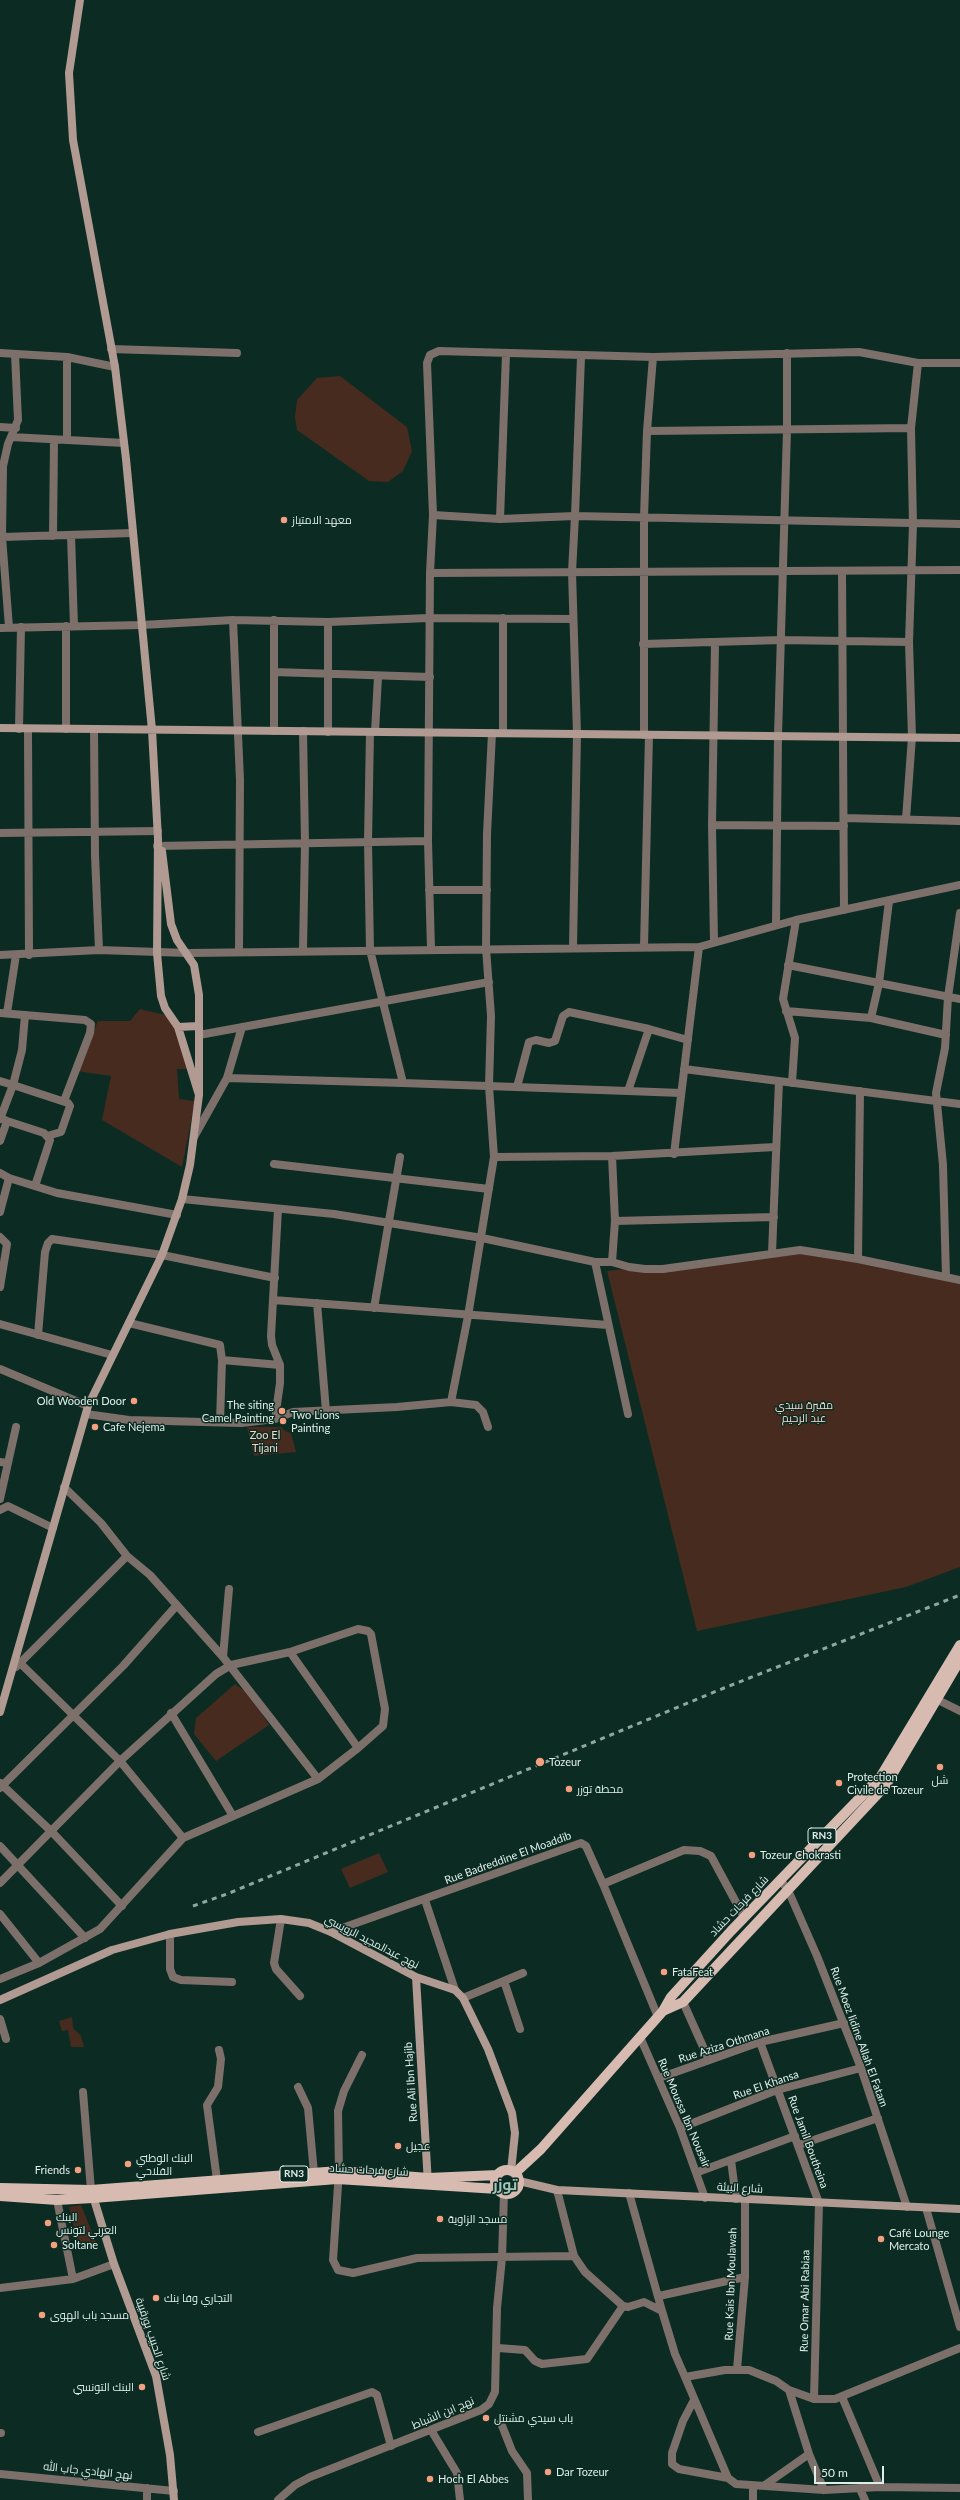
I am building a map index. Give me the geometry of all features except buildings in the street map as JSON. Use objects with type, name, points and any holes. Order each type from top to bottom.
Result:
[{"type":"main road","name":"شارع فرحات حشاد","points":[[661,2014],[683,2002],[886,1785],[960,1644]]},
{"type":"main road","name":"شارع فرحات حشاد","points":[[515,2175],[541,2149],[661,2014],[671,1997],[730,1931],[881,1776],[960,1660]]},
{"type":"main road","points":[[730,1931],[739,1942]]},
{"type":"main road","name":"RN3","points":[[498,2175],[504,2171],[515,2175],[515,2191],[501,2191]]},
{"type":"main road","name":"شارع فرحات حشاد","points":[[0,2196],[57,2200],[92,2194],[217,2180],[314,2173],[428,2182],[501,2191]]},
{"type":"main road","name":"شارع فرحات حشاد","points":[[0,2188],[92,2194],[338,2175]]},
{"type":"main road","name":"شارع فرحات حشاد","points":[[428,2182],[498,2175]]},
{"type":"main road","points":[[498,2175],[496,2182],[501,2191]]},
{"type":"street","points":[[80,0],[69,73],[73,140],[111,349],[124,443],[152,730],[158,841],[157,953],[162,1002],[178,1027],[199,1095]]},
{"type":"street","points":[[111,349],[237,353]]},
{"type":"street","points":[[431,949],[428,840],[430,733],[429,618],[433,515],[428,359],[430,355],[439,351],[581,357],[653,357],[859,352],[918,363],[960,363]]},
{"type":"street","points":[[0,353],[68,357],[114,367]]},
{"type":"street","points":[[776,925],[778,736],[784,571],[787,353]]},
{"type":"street","points":[[9,628],[2,579],[1,505],[3,466],[11,437],[18,420],[15,354]]},
{"type":"street","points":[[500,519],[506,354]]},
{"type":"street","points":[[67,440],[68,357]]},
{"type":"street","points":[[573,947],[577,734],[572,572],[581,357]]},
{"type":"street","points":[[644,947],[646,735],[643,644],[644,516],[647,431],[653,357]]},
{"type":"street","points":[[906,820],[912,737],[909,642],[913,524],[911,428],[918,363]]},
{"type":"street","points":[[0,427],[16,428]]},
{"type":"street","points":[[647,431],[911,428]]},
{"type":"street","points":[[11,437],[124,443]]},
{"type":"street","points":[[53,536],[54,440]]},
{"type":"street","points":[[433,515],[500,519],[575,516],[644,516],[960,524]]},
{"type":"street","points":[[2,537],[133,534]]},
{"type":"street","points":[[66,729],[70,626],[71,535]]},
{"type":"street","points":[[430,573],[960,570]]},
{"type":"street","points":[[842,571],[845,737],[844,910]]},
{"type":"street","points":[[0,628],[142,625],[233,620],[328,622],[429,618],[573,619]]},
{"type":"street","points":[[503,618],[503,733]]},
{"type":"street","points":[[233,620],[240,844],[239,951]]},
{"type":"street","points":[[274,620],[274,731]]},
{"type":"street","points":[[328,622],[328,732]]},
{"type":"street","points":[[19,729],[22,627]]},
{"type":"street","points":[[643,644],[782,640],[909,642]]},
{"type":"street","points":[[714,942],[712,825],[715,642]]},
{"type":"street","points":[[274,672],[378,677],[430,677]]},
{"type":"street","points":[[378,677],[372,732],[368,842],[370,950],[384,1001],[403,1082]]},
{"type":"street","points":[[0,728],[960,738]]},
{"type":"street","points":[[28,729],[30,833],[29,954]]},
{"type":"street","points":[[94,729],[95,832],[99,950]]},
{"type":"street","points":[[303,731],[305,843],[303,950]]},
{"type":"street","points":[[451,1402],[482,1238],[494,1157],[489,1086],[489,982],[486,948],[492,733]]},
{"type":"street","points":[[712,825],[777,825],[906,820],[960,821]]},
{"type":"street","points":[[0,833],[95,832],[158,841],[240,844],[428,840]]},
{"type":"street","points":[[0,1712],[88,1406],[162,1255],[182,1199],[194,1137],[199,1095],[198,978],[188,953],[177,940],[171,924],[158,841]]},
{"type":"street","points":[[0,955],[99,950],[188,953],[303,950],[699,947],[796,920],[960,886]]},
{"type":"street","points":[[429,890],[487,890]]},
{"type":"street","points":[[871,1018],[878,983],[889,901]]},
{"type":"street","points":[[946,1277],[943,1165],[937,1089],[946,1035],[948,997],[960,913]]},
{"type":"street","points":[[792,1083],[795,1038],[793,1024],[786,1011],[783,999],[796,920]]},
{"type":"street","points":[[674,1154],[699,947]]},
{"type":"street","points":[[16,955],[3,1013],[85,1020],[91,1024],[90,1033],[64,1101]]},
{"type":"street","points":[[788,965],[960,999]]},
{"type":"street","points":[[199,1035],[489,982]]},
{"type":"street","points":[[786,1011],[871,1018],[946,1035]]},
{"type":"street","points":[[517,1087],[528,1045],[532,1040],[548,1043],[555,1041],[563,1016],[569,1012],[649,1029],[688,1040]]},
{"type":"street","points":[[0,1140],[3,1120],[22,1050],[25,1015]]},
{"type":"street","points":[[178,1027],[198,1026]]},
{"type":"street","points":[[194,1137],[227,1078],[242,1027]]},
{"type":"street","points":[[628,1091],[649,1029]]},
{"type":"street","points":[[684,1069],[960,1104]]},
{"type":"street","points":[[227,1078],[403,1082],[681,1093]]},
{"type":"street","points":[[0,1081],[64,1101],[70,1106],[61,1132],[47,1136],[3,1120]]},
{"type":"street","points":[[772,1253],[775,1147],[779,1081]]},
{"type":"street","points":[[858,1259],[860,1091]]},
{"type":"street","points":[[35,1186],[50,1144],[47,1136]]},
{"type":"street","points":[[494,1157],[674,1154],[775,1147]]},
{"type":"street","points":[[612,1156],[614,1221],[612,1262]]},
{"type":"street","points":[[374,1308],[400,1157]]},
{"type":"street","points":[[274,1164],[489,1189]]},
{"type":"street","points":[[0,1173],[9,1178],[80,1198],[177,1215]]},
{"type":"street","points":[[0,1212],[9,1178]]},
{"type":"street","points":[[182,1199],[334,1214],[482,1238],[595,1262],[612,1262],[629,1267],[663,1269],[800,1250],[858,1259],[960,1280]]},
{"type":"street","points":[[275,1419],[280,1383],[280,1365],[272,1345],[278,1209]]},
{"type":"street","points":[[614,1221],[774,1217]]},
{"type":"street","points":[[0,1238],[7,1244],[3,1248],[0,1287]]},
{"type":"street","points":[[38,1335],[46,1252],[48,1243],[52,1239],[162,1255],[275,1278]]},
{"type":"street","points":[[595,1262],[628,1414]]},
{"type":"street","points":[[273,1300],[468,1316],[608,1325]]},
{"type":"street","points":[[317,1303],[326,1411]]},
{"type":"street","points":[[129,1323],[217,1343],[222,1348],[220,1422]]},
{"type":"street","points":[[0,1324],[112,1355]]},
{"type":"street","points":[[222,1360],[280,1365]]},
{"type":"street","points":[[0,1369],[88,1406]]},
{"type":"street","points":[[86,1414],[129,1420],[220,1422],[275,1419],[293,1412],[451,1402],[476,1405],[483,1412],[488,1427]]},
{"type":"street","points":[[0,1499],[4,1462],[16,1427]]},
{"type":"street","points":[[64,1486],[100,1523],[127,1556],[150,1575],[223,1656],[318,1779]]},
{"type":"street","points":[[0,1510],[8,1506],[53,1528]]},
{"type":"street","points":[[9,1677],[19,1662],[127,1556]]},
{"type":"street","points":[[223,1656],[229,1589]]},
{"type":"street","points":[[122,1906],[52,1832],[1,1786],[123,1666],[177,1605]]},
{"type":"street","points":[[0,1883],[52,1832],[120,1761],[171,1713],[216,1674],[230,1665],[290,1652],[358,1629],[368,1631],[371,1634],[386,1722],[358,1748],[318,1779],[183,1838],[100,1929],[39,1963],[0,1979]]},
{"type":"street","points":[[290,1652],[358,1748]]},
{"type":"street","points":[[19,1662],[120,1761],[183,1838]]},
{"type":"street","points":[[933,1698],[960,1711]]},
{"type":"street","points":[[171,1713],[233,1816]]},
{"type":"street","name":"Rue Badreddine El Moaddib","points":[[331,1932],[425,1900],[578,1843],[586,1846],[661,2014]]},
{"type":"street","points":[[0,1846],[85,1938]]},
{"type":"street","points":[[603,1884],[684,1850],[700,1851],[711,1856],[744,1916]]},
{"type":"street","name":"Rue Moez lidine Allah El Fatam","points":[[780,1880],[788,1890],[844,2023],[861,2068],[907,2207]]},
{"type":"street","points":[[425,1900],[455,1990]]},
{"type":"street","points":[[0,1914],[39,1963]]},
{"type":"street","points":[[281,1919],[274,1963],[276,1969],[300,1996]]},
{"type":"street","name":"نهج عبدالمجيد الرويسي","points":[[0,2000],[112,1950],[170,1934],[238,1922],[281,1919],[309,1923],[331,1932],[416,1977],[455,1990],[464,1998],[488,2049],[512,2113],[515,2133],[515,2175]]},
{"type":"street","points":[[170,1934],[170,1969],[173,1977],[181,1980],[232,1982]]},
{"type":"street","points":[[464,1998],[523,1973]]},
{"type":"street","name":"Rue Ali Ibn Hajib","points":[[416,1977],[428,2182]]},
{"type":"street","points":[[504,1981],[520,2030]]},
{"type":"street","points":[[683,2002],[709,2060]]},
{"type":"street","points":[[0,2019],[6,2039]]},
{"type":"street","name":"Rue Aziza Othmana","points":[[659,2078],[760,2042],[844,2023]]},
{"type":"street","name":"Rue Moussa Ibn Nousair","points":[[640,2037],[659,2078],[698,2172],[705,2198]]},
{"type":"street","name":"Rue Jamil Boutheina","points":[[760,2042],[819,2203]]},
{"type":"street","points":[[217,2180],[207,2105],[218,2086],[221,2059],[219,2050]]},
{"type":"street","points":[[362,2054],[355,2064],[339,2105],[338,2175],[333,2260],[338,2270],[342,2273],[353,2274],[417,2258],[574,2256]]},
{"type":"street","name":"Rue El Khansa","points":[[680,2128],[777,2090],[861,2068]]},
{"type":"street","points":[[298,2087],[308,2108],[314,2173]]},
{"type":"street","points":[[83,2092],[92,2194]]},
{"type":"street","points":[[799,2145],[878,2118]]},
{"type":"street","points":[[698,2172],[795,2136]]},
{"type":"street","points":[[731,2160],[736,2200]]},
{"type":"street","name":"شارع البيئة","points":[[515,2175],[557,2190],[960,2210]]},
{"type":"street","points":[[557,2190],[574,2256],[585,2272],[623,2306],[628,2307],[644,2302],[662,2311]]},
{"type":"street","name":"نهج ابن الشباط","points":[[278,2500],[295,2485],[310,2477],[432,2430],[481,2410],[489,2404],[495,2392],[498,2348],[497,2308],[502,2258],[501,2191]]},
{"type":"street","points":[[629,2193],[674,2354],[728,2478]]},
{"type":"street","name":"شارع الحبيب بورقيبة","points":[[92,2194],[114,2264],[156,2376],[174,2491],[174,2500]]},
{"type":"street","points":[[57,2200],[73,2279]]},
{"type":"street","name":"Rue Kais Ibn Moulawah","points":[[738,2369],[744,2277],[745,2200]]},
{"type":"street","name":"Rue Omar Abi Rabiaa","points":[[814,2399],[819,2203]]},
{"type":"street","points":[[926,2208],[960,2327]]},
{"type":"street","points":[[0,2288],[73,2279],[114,2264]]},
{"type":"street","points":[[659,2296],[744,2277]]},
{"type":"street","points":[[498,2348],[525,2350],[535,2361],[542,2364],[587,2359],[623,2306]]},
{"type":"street","points":[[685,2377],[738,2369],[762,2374],[789,2390],[814,2399],[842,2397],[960,2348]]},
{"type":"street","points":[[789,2390],[809,2454],[824,2490]]},
{"type":"street","points":[[258,2432],[372,2392],[377,2395],[391,2446]]},
{"type":"street","points":[[842,2397],[880,2487]]},
{"type":"street","points":[[694,2400],[683,2421],[672,2453],[672,2464],[679,2469],[728,2478],[742,2486],[765,2485],[824,2490],[880,2487],[960,2488]]},
{"type":"street","points":[[501,2423],[512,2451],[527,2474],[528,2500]]},
{"type":"street","points":[[432,2430],[457,2473],[460,2500]]},
{"type":"street","points":[[765,2485],[809,2454]]},
{"type":"street","name":"نهج الهادي جاب الله","points":[[0,2474],[174,2491]]},
{"type":"street","points":[[753,2486],[753,2500]]},
{"type":"street","points":[[147,2488],[147,2500]]},
{"type":"street","points":[[860,2489],[864,2500]]},
{"type":"green space","points":[[340,376],[407,427],[412,451],[403,471],[388,482],[369,481],[297,430],[295,417],[297,400],[317,378]]},
{"type":"green space","points":[[140,1009],[174,1017],[189,1069],[177,1069],[179,1099],[195,1101],[182,1167],[102,1120],[111,1076],[77,1071],[98,1021],[130,1021]]},
{"type":"green space","name":"مقبرة سيدي عبد الرحيم","points":[[800,1250],[960,1283],[960,1567],[906,1587],[697,1631],[607,1271]]},
{"type":"green space","name":"Zoo El Tijani","points":[[247,1427],[281,1427],[285,1431],[291,1433],[296,1452],[254,1456]]},
{"type":"green space","points":[[235,1684],[249,1694],[269,1725],[216,1761],[194,1734],[196,1718]]},
{"type":"green space","points":[[379,1853],[388,1872],[350,1888],[341,1869]]},
{"type":"green space","points":[[72,2017],[73,2028],[81,2036],[84,2047],[71,2047],[68,2030],[62,2031],[59,2021]]},
{"type":"green space","points":[[81,2205],[96,2242],[79,2247],[69,2207]]},
{"type":"railway","points":[[193,1906],[227,1894],[724,1688],[960,1595]]},
{"type":"place","name":"معهد الامتياز","points":[[284,520]]},
{"type":"place","name":"Old Wooden Door","points":[[134,1401]]},
{"type":"place","name":"The siting Camel Painting","points":[[282,1411]]},
{"type":"place","name":"Two Lions Painting","points":[[283,1421]]},
{"type":"place","name":"Cafe Nejema","points":[[95,1427]]},
{"type":"place","name":"Tozeur","points":[[540,1762]]},
{"type":"place","name":"شل","points":[[940,1767]]},
{"type":"place","name":"Protection Civile de Tozeur","points":[[839,1783]]},
{"type":"place","name":"محطة توزر","points":[[569,1789]]},
{"type":"place","name":"Tozeur Chokrasti","points":[[752,1855]]},
{"type":"place","name":"FataFeat","points":[[664,1972]]},
{"type":"place","name":"عجيل","points":[[398,2146]]},
{"type":"place","name":"البنك الوطني الفلاحي","points":[[128,2164]]},
{"type":"place","name":"Friends","points":[[78,2170]]},
{"type":"place","name":"مسجد الزاوية","points":[[440,2219]]},
{"type":"place","name":"البنك العربي لتونس","points":[[48,2223]]},
{"type":"place","name":"Café Lounge Mercato","points":[[881,2239]]},
{"type":"place","name":"Soltane","points":[[54,2245]]},
{"type":"place","name":"التجاري وفا بنك","points":[[156,2298]]},
{"type":"place","name":"مسجد باب الهوى","points":[[42,2315]]},
{"type":"place","name":"البنك التونسي","points":[[142,2387]]},
{"type":"place","name":"باب سيدي مشنتل","points":[[486,2418]]},
{"type":"place","name":"Dar Tozeur","points":[[548,2472]]},
{"type":"place","name":"Hoch El Abbes","points":[[430,2479]]},
{"type":"district","name":"توزر","points":[[505,2185]]}]
